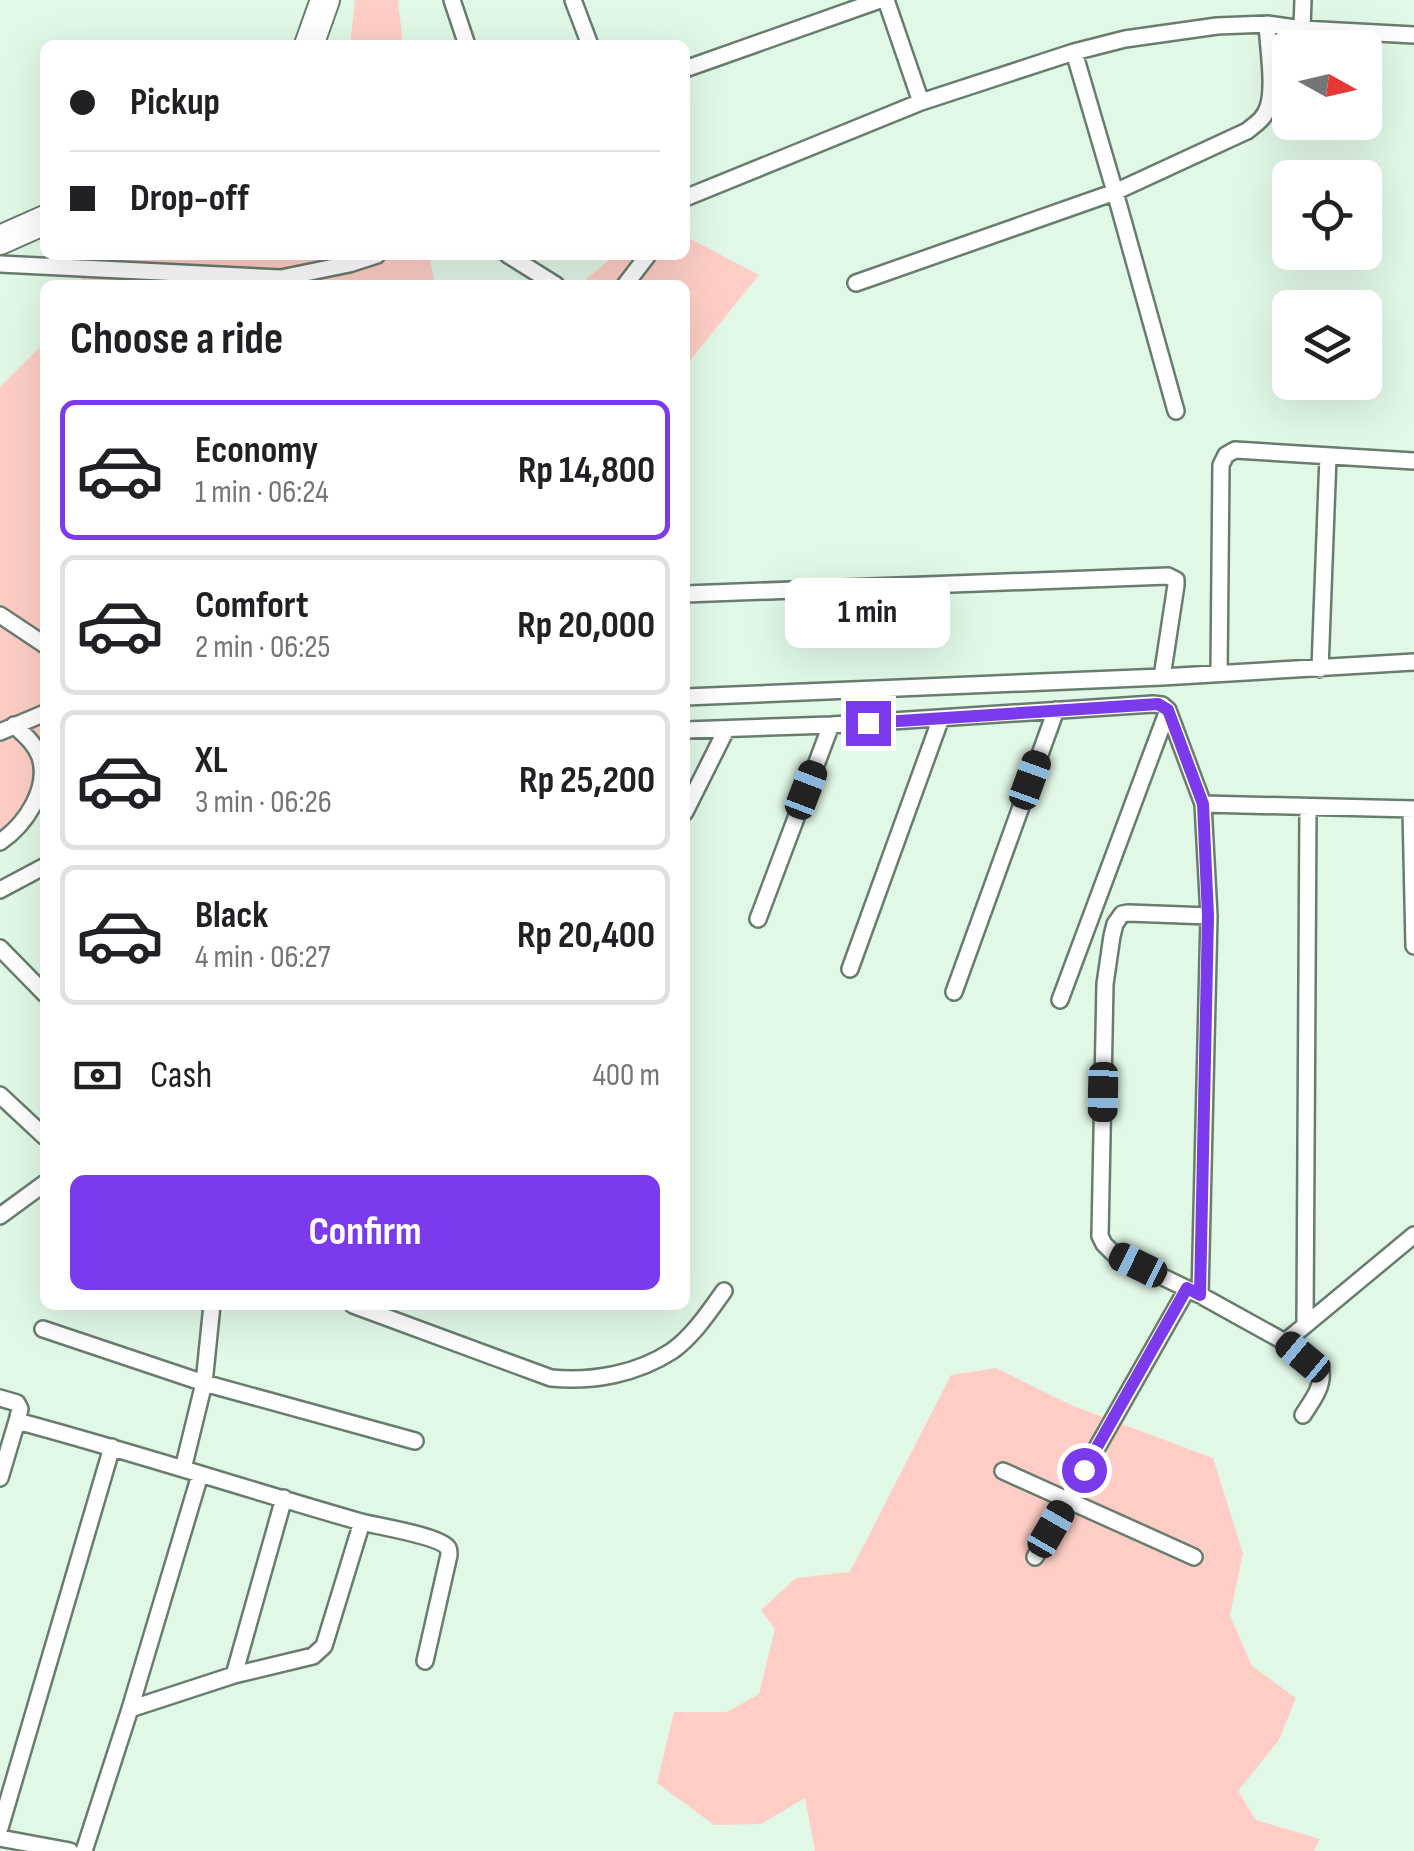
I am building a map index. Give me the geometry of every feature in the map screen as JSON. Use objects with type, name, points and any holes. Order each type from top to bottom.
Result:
[{"type":"highway","points":[[312,40],[325,0]]},
{"type":"highway","points":[[0,240],[40,222]]},
{"type":"street","points":[[452,0],[465,40]]},
{"type":"street","points":[[573,0],[588,40]]},
{"type":"street","points":[[690,67],[883,0],[921,102]]},
{"type":"street","points":[[1302,0],[1302,29]]},
{"type":"street","points":[[690,196],[921,102],[1126,39],[1189,29],[1267,24],[1414,35]]},
{"type":"street","points":[[856,283],[1116,192],[1247,132],[1262,120],[1268,107],[1267,24]]},
{"type":"street","points":[[1074,52],[1176,412]]},
{"type":"street","points":[[289,280],[361,260]]},
{"type":"street","points":[[516,260],[548,280]]},
{"type":"street","points":[[0,264],[86,277],[203,280]]},
{"type":"street","points":[[1218,674],[1221,465],[1226,455],[1235,450],[1414,461]]},
{"type":"street","points":[[1320,669],[1328,456]]},
{"type":"street","points":[[690,594],[1168,576],[1176,580],[1176,585],[1162,678]]},
{"type":"street","points":[[2,618],[40,643]]},
{"type":"street","points":[[690,697],[1162,678],[1414,662]]},
{"type":"street","points":[[690,730],[1158,704],[1168,710],[1203,804],[1208,916],[1193,1292],[1035,1557]]},
{"type":"street","points":[[954,992],[1056,710]]},
{"type":"street","points":[[1060,1000],[1168,710]]},
{"type":"street","points":[[7,728],[40,715]]},
{"type":"street","points":[[850,969],[942,718]]},
{"type":"street","points":[[758,920],[831,725]]},
{"type":"street","points":[[7,728],[33,744],[40,757]]},
{"type":"street","points":[[690,802],[726,730]]},
{"type":"street","points":[[0,842],[24,822],[39,786],[40,772]]},
{"type":"street","points":[[1203,804],[1413,809],[1414,946]]},
{"type":"street","points":[[1306,1324],[1308,807]]},
{"type":"street","points":[[0,890],[40,869]]},
{"type":"street","points":[[1208,916],[1122,914],[1116,924],[1106,984],[1100,1236],[1113,1253],[1285,1342],[1321,1372],[1321,1384],[1302,1415]]},
{"type":"street","points":[[0,948],[40,989]]},
{"type":"street","points":[[0,1094],[40,1131]]},
{"type":"street","points":[[0,1216],[40,1187]]},
{"type":"street","points":[[1285,1342],[1414,1235]]},
{"type":"street","points":[[366,1310],[552,1378],[578,1380],[647,1364],[675,1349],[724,1291]]},
{"type":"street","points":[[183,1469],[204,1383],[211,1310]]},
{"type":"street","points":[[43,1329],[204,1383],[415,1441]]},
{"type":"street","points":[[0,1398],[17,1403],[20,1409],[0,1478]]},
{"type":"street","points":[[17,1421],[446,1545],[449,1550],[425,1661]]},
{"type":"street","points":[[0,1828],[112,1447]]},
{"type":"street","points":[[1003,1471],[1194,1557]]},
{"type":"street","points":[[84,1851],[200,1475]]},
{"type":"street","points":[[234,1675],[284,1498]]},
{"type":"street","points":[[130,1709],[320,1652],[362,1522]]},
{"type":"street","points":[[0,1760],[18,1766]]},
{"type":"street","points":[[0,1838],[70,1851]]},
{"type":"shaded area","points":[[355,0],[398,0],[402,40],[351,40]]},
{"type":"shaded area","points":[[690,239],[759,275],[690,361],[690,280],[585,280],[609,260],[690,260]]},
{"type":"shaded area","points":[[79,260],[430,260],[434,280],[81,280]]},
{"type":"shaded area","points":[[40,347],[40,790],[0,835],[0,387]]},
{"type":"shaded area","points":[[996,1368],[1071,1405],[1213,1458],[1243,1553],[1230,1616],[1252,1666],[1296,1698],[1279,1740],[1238,1791],[1256,1820],[1320,1839],[1314,1851],[815,1851],[805,1798],[761,1824],[714,1825],[657,1783],[674,1712],[727,1712],[759,1694],[775,1629],[761,1610],[796,1578],[850,1572],[951,1375]]},
{"type":"route","points":[[868,723],[1158,704],[1168,710],[1203,804],[1208,916],[1200,1295],[1187,1288],[1084,1470]]}]
